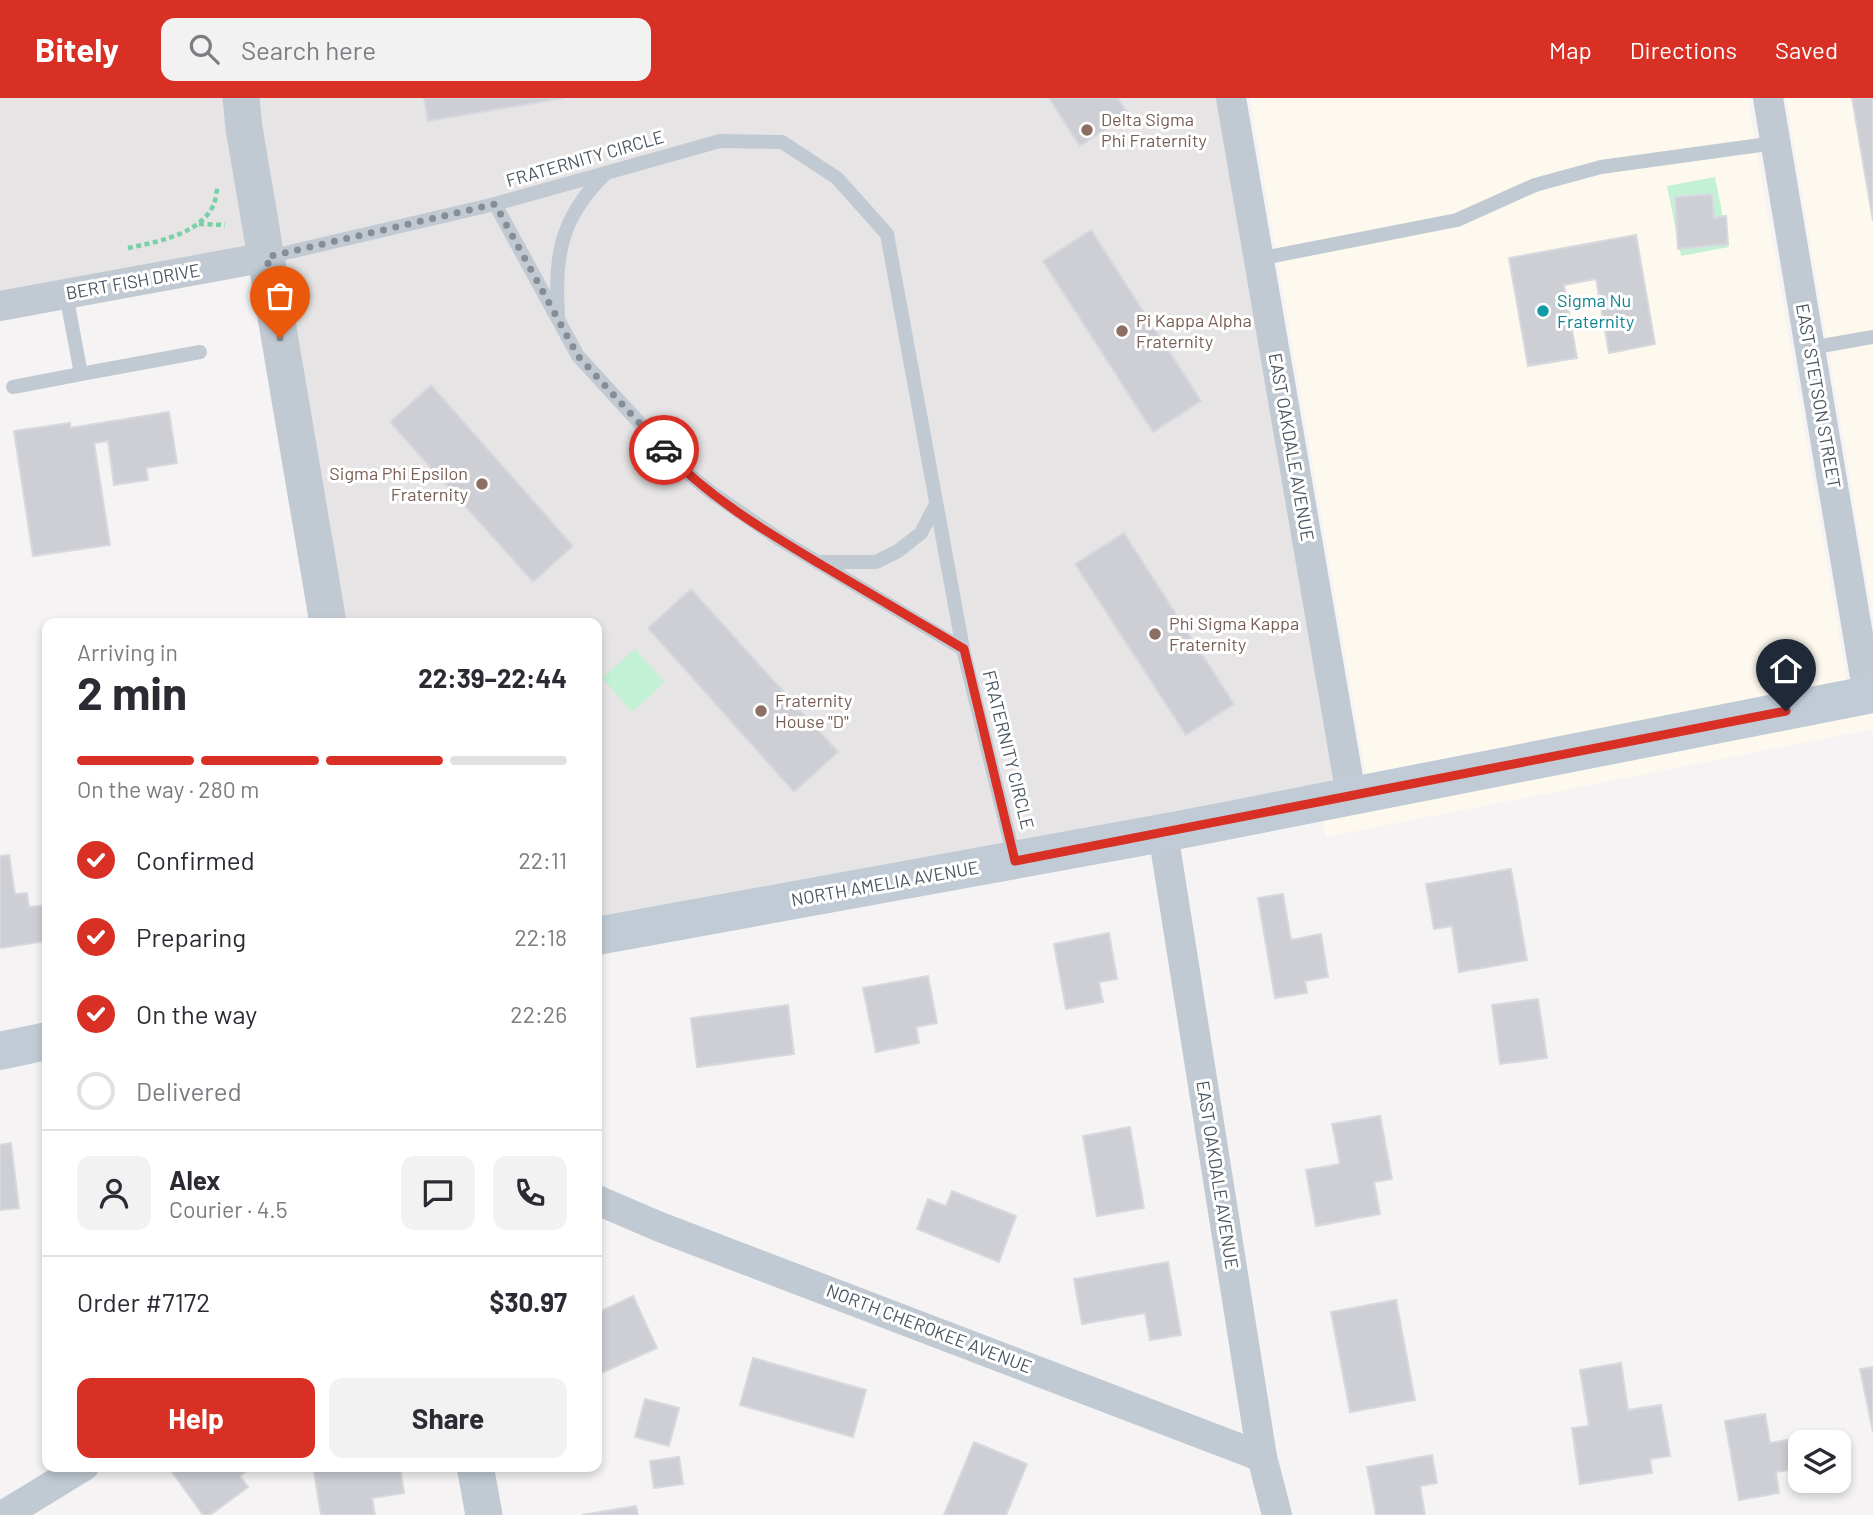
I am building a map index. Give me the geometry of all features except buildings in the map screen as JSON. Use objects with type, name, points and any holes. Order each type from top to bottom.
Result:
[{"type":"main road","name":"NORTH AMELIA AVENUE","points":[[602,935],[1163,833],[1870,694]]},
{"type":"main road","points":[[0,1051],[42,1042]]},
{"type":"street","points":[[241,98],[327,618]]},
{"type":"street","name":"EAST OAKDALE AVENUE","points":[[1231,98],[1351,795]]},
{"type":"street","name":"EAST STETSON STREET","points":[[1768,98],[1870,694]]},
{"type":"street","name":"BERT FISH DRIVE","points":[[0,306],[267,257]]},
{"type":"street","name":"EAST OAKDALE AVENUE","points":[[1163,833],[1262,1457],[1277,1515]]},
{"type":"street","name":"NORTH CHEROKEE AVENUE","points":[[602,1201],[660,1227],[1262,1457]]},
{"type":"street","points":[[4,1515],[74,1472]]},
{"type":"street","points":[[476,1472],[484,1515]]},
{"type":"lane","name":"FRATERNITY CIRCLE","points":[[964,649],[779,539],[712,493],[680,467],[578,356],[495,204],[720,141],[782,142],[837,178],[887,234],[964,649],[1015,861]]},
{"type":"lane","points":[[1258,259],[1457,220],[1535,185],[1601,167],[1775,143]]},
{"type":"lane","points":[[558,320],[555,280],[558,255],[567,226],[587,192],[606,173]]},
{"type":"lane","points":[[267,257],[495,204]]},
{"type":"lane","points":[[66,294],[81,374]]},
{"type":"lane","points":[[1810,348],[1873,337]]},
{"type":"lane","points":[[13,387],[200,352]]},
{"type":"lane","points":[[817,562],[877,562],[898,551],[921,533],[936,504]]},
{"type":"path","points":[[117,250],[156,243],[198,225],[214,205]]},
{"type":"shaded area","points":[[0,98],[1231,98],[1351,795],[602,934],[602,618],[327,618],[267,257],[0,306]]},
{"type":"shaded area","points":[[1250,98],[1748,98],[1847,683],[1366,776]]},
{"type":"shaded area","points":[[1786,98],[1873,98],[1873,615]]},
{"type":"shaded area","points":[[1873,711],[1873,729],[1326,837],[1323,818]]},
{"type":"green space","points":[[1715,177],[1729,247],[1681,256],[1667,186]]},
{"type":"green space","points":[[635,649],[665,682],[632,712],[602,678]]},
{"type":"way so far","points":[[280,338],[267,257],[495,204],[578,356],[664,450]]},
{"type":"place","name":"Delta Sigma Phi Fraternity","points":[[1087,130]]},
{"type":"place","name":"Sigma Nu Fraternity","points":[[1543,311]]},
{"type":"place","name":"Pi Kappa Alpha Fraternity","points":[[1122,331]]},
{"type":"place","name":"Sigma Phi Epsilon Fraternity","points":[[482,484]]},
{"type":"place","name":"Phi Sigma Kappa Fraternity","points":[[1155,634]]},
{"type":"place","name":"Fraternity House \"D\"","points":[[761,711]]},
{"type":"route","points":[[664,450],[712,493],[779,539],[964,649],[1015,861],[1786,711]]}]
